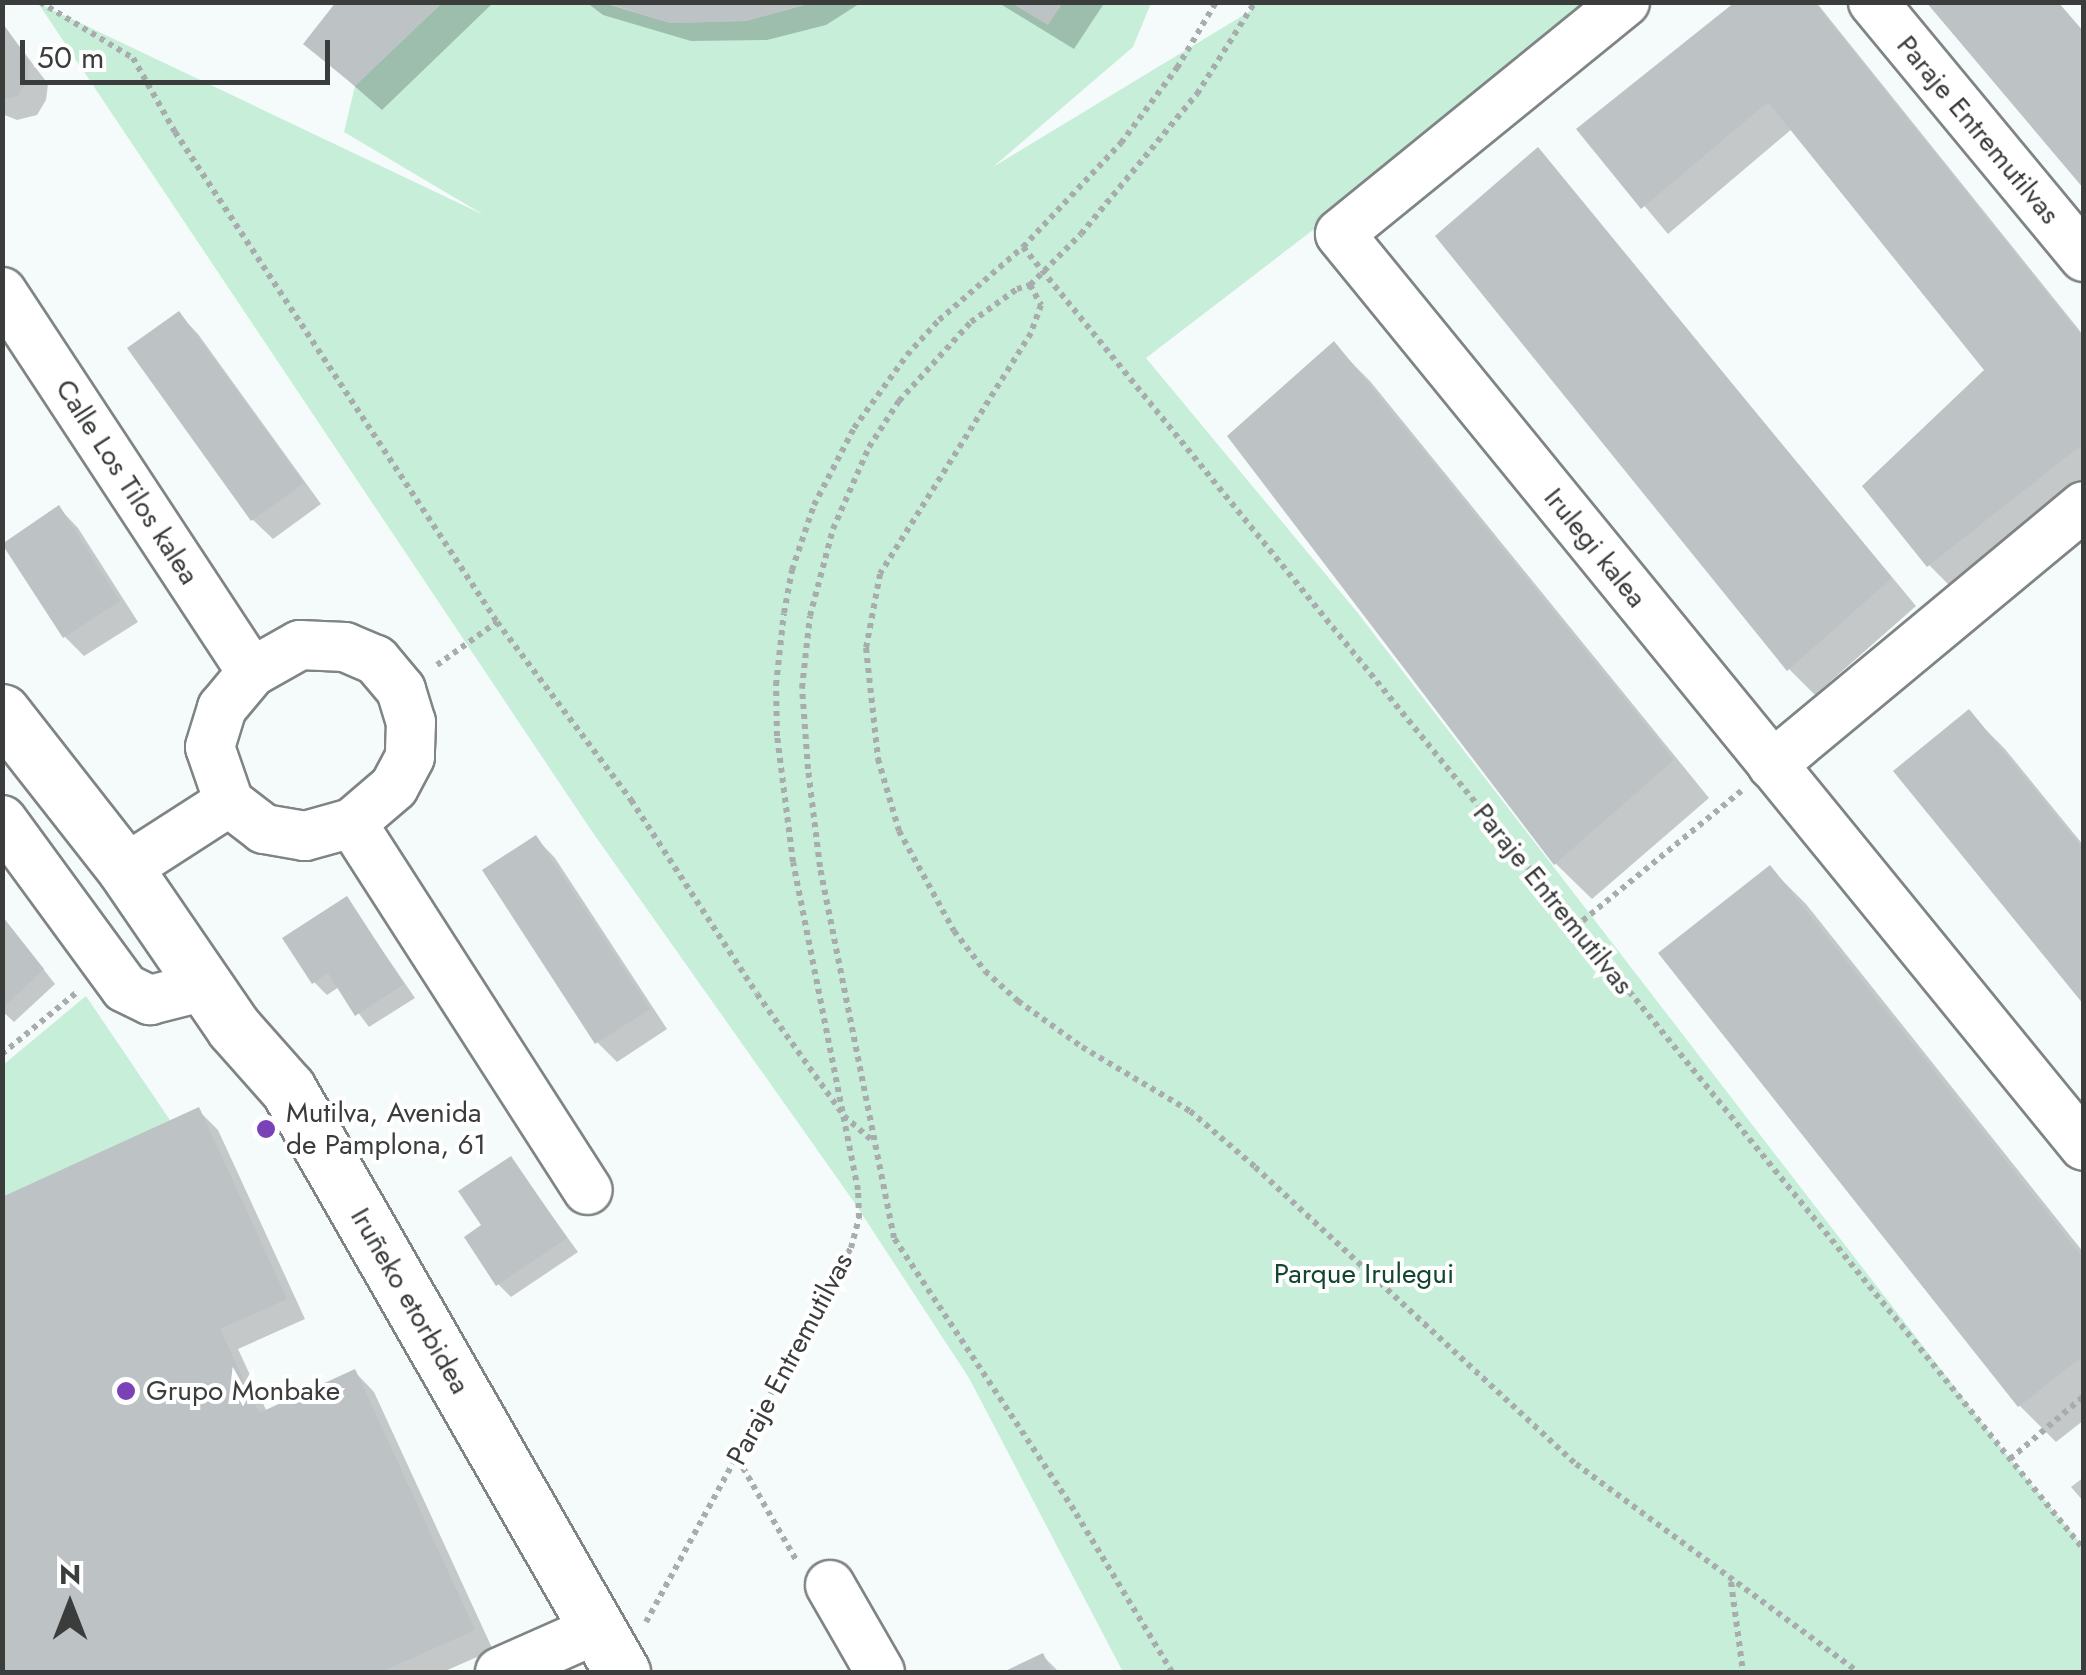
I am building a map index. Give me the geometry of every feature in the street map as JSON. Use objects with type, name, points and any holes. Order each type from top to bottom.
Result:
[{"type":"street","name":"Irulegi kalea","points":[[1625,2],[1340,234],[2084,1146]]},
{"type":"street","name":"Paraje Entremutilvas","points":[[1873,2],[2084,257]]},
{"type":"street","name":"Calle Los Tilos kalea","points":[[2,292],[252,672]]},
{"type":"street","points":[[1772,765],[2084,506]]},
{"type":"street","points":[[300,645],[345,647],[376,660],[401,690],[411,722],[410,757],[394,786],[352,823],[305,836],[264,829],[228,802],[210,747],[222,708],[252,672],[300,645]]},
{"type":"street","name":"Iruñeko etorbidea","points":[[2,712],[124,869],[205,986],[288,1089],[619,1647]]},
{"type":"street","points":[[124,869],[228,802]]},
{"type":"street","points":[[2,820],[124,988],[150,1000],[205,986]]},
{"type":"street","points":[[352,823],[588,1190]]},
{"type":"street","points":[[830,1585],[880,1672]]},
{"type":"street","points":[[500,1672],[619,1647]]},
{"type":"path","points":[[40,2],[133,58],[175,132],[497,622],[631,800],[757,994],[844,1116],[873,1141]]},
{"type":"path","name":"Paraje Entremutilvas","points":[[619,1647],[738,1458],[851,1248],[859,1218],[858,1190],[801,908],[777,736],[777,660],[792,570],[820,491],[877,392],[938,320],[1023,248],[1143,116],[1216,2]]},
{"type":"path","points":[[1172,1672],[1074,1510],[894,1238],[820,867],[802,688],[810,616],[833,530],[869,447],[899,401],[971,322],[1017,289],[1030,285],[1081,234],[1196,94],[1255,2]]},
{"type":"path","name":"Paraje Entremutilvas","points":[[1023,248],[2084,1550]]},
{"type":"path","points":[[1030,285],[1041,305],[1031,333],[908,523],[880,574],[866,648],[878,759],[899,831],[954,931],[985,971],[1018,1001],[1082,1046],[1190,1111],[1382,1280],[1576,1464],[1858,1672]]},
{"type":"path","points":[[401,690],[497,622]]},
{"type":"path","points":[[1575,926],[1772,765]]},
{"type":"path","points":[[2,1054],[108,967]]},
{"type":"path","points":[[2010,1459],[2084,1396]]},
{"type":"path","points":[[738,1458],[791,1557],[830,1585]]},
{"type":"path","points":[[1731,1582],[1743,1672]]},
{"type":"green space","name":"Parque Irulegui","points":[[1010,2],[1047,24],[1063,3],[1151,3],[1133,47],[993,167],[1252,10],[1255,3],[1609,3],[1146,358],[1357,612],[2010,1459],[2083,1546],[2083,1672],[1123,1672],[969,1378],[854,1202],[591,830],[38,3],[484,215],[344,132],[355,86],[442,3],[603,3],[670,23],[746,21],[812,3]]},
{"type":"green space","points":[[86,996],[176,1129],[3,1202],[3,1065]]},
{"type":"building","points":[[336,2],[442,2],[355,86],[303,44]]},
{"type":"building","points":[[607,2],[812,2],[746,21],[670,23]]},
{"type":"building","points":[[1010,2],[1063,2],[1048,25]]},
{"type":"building","points":[[1735,2],[1814,2],[2084,339],[2084,443],[1927,567],[1862,486],[1984,370],[1768,102],[1641,209],[1576,129]]},
{"type":"building","points":[[1926,2],[2058,2],[2084,32],[2084,189]]},
{"type":"building","points":[[2,22],[29,62],[28,80],[18,96],[2,99]]},
{"type":"building","points":[[1538,147],[1892,578],[1787,671],[1435,236]]},
{"type":"building","points":[[179,311],[304,483],[251,521],[127,348]]},
{"type":"building","points":[[1334,341],[1674,760],[1554,865],[1227,436]]},
{"type":"building","points":[[59,505],[120,601],[63,638],[2,544]]},
{"type":"building","points":[[1969,709],[2084,850],[2084,1005],[1893,771]]},
{"type":"building","points":[[536,835],[650,1009],[595,1044],[482,870]]},
{"type":"building","points":[[1770,865],[2084,1259],[2084,1355],[2018,1407],[1658,953]]},
{"type":"building","points":[[347,896],[404,984],[355,1016],[328,973],[312,984],[282,938]]},
{"type":"building","points":[[2,916],[44,969],[2,1009]]},
{"type":"building","name":"Grupo Monbake","points":[[199,1107],[287,1299],[220,1329],[259,1413],[355,1369],[475,1630],[381,1672],[2,1672],[2,1197]]},
{"type":"building","points":[[511,1156],[567,1238],[496,1286],[464,1237],[481,1225],[458,1191]]},
{"type":"building","points":[[1043,1653],[1052,1672],[1003,1672]]},
{"type":"place","name":"Mutilva, Avenida de Pamplona, 61","points":[[266,1129]]},
{"type":"place","name":"Grupo Monbake","points":[[126,1391]]}]
